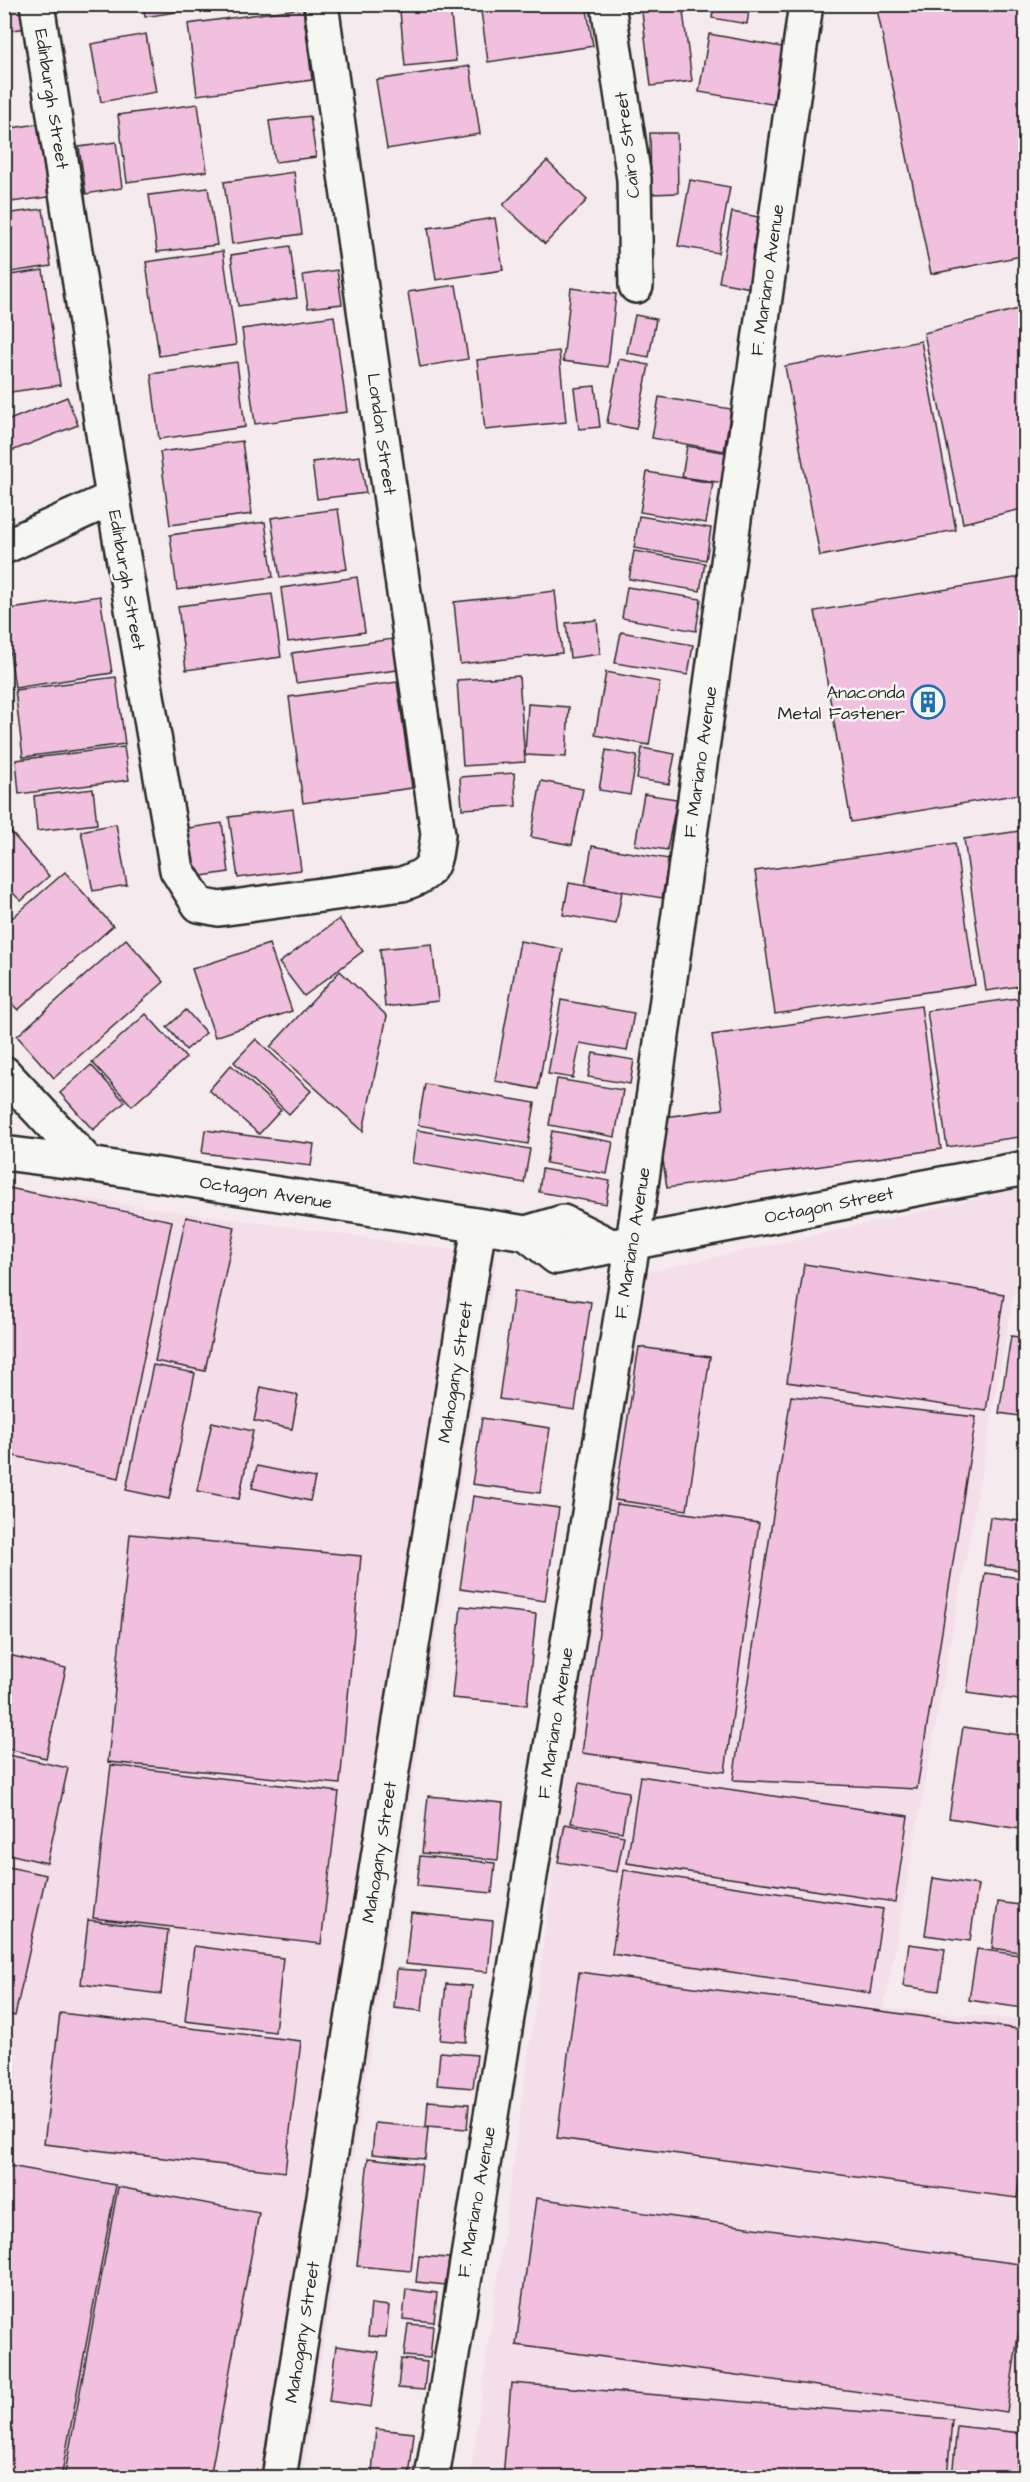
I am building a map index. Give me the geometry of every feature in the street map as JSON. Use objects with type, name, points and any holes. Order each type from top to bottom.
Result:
[{"type":"street","name":"Edinburgh Street","points":[[37,4],[113,498],[177,870],[199,905],[219,909],[402,884],[421,878],[435,863]]},
{"type":"street","name":"London Street","points":[[321,4],[438,834],[435,863]]},
{"type":"street","name":"Cairo Street","points":[[608,4],[634,179],[636,286]]},
{"type":"street","name":"F. Mariano Avenue","points":[[432,2478],[622,1245],[806,4]]},
{"type":"street","points":[[4,547],[113,498]]},
{"type":"street","points":[[4,1073],[89,1164]]},
{"type":"street","name":"Octagon Avenue","points":[[4,1153],[89,1164],[526,1233],[563,1222],[622,1245]]},
{"type":"street","name":"Octagon Street","points":[[622,1245],[1026,1168]]},
{"type":"street","name":"Mahogany Street","points":[[279,2478],[479,1226]]},
{"type":"shaded area","points":[[5,1187],[497,1256],[302,2477],[5,2478]]},
{"type":"shaded area","points":[[1025,1188],[1025,1277],[1017,1277],[884,2008],[1025,2020],[1025,2477],[470,2478],[539,1978],[630,1276]]},
{"type":"building","points":[[4,4],[25,4],[28,28],[4,31]]},
{"type":"building","points":[[143,4],[194,4],[195,9],[145,17]]},
{"type":"building","points":[[480,4],[586,4],[593,46],[488,62]]},
{"type":"building","points":[[641,4],[682,4],[692,81],[651,86]]},
{"type":"building","points":[[714,4],[750,4],[747,24],[712,18]]},
{"type":"building","points":[[876,4],[1026,4],[1026,255],[931,274]]},
{"type":"building","points":[[450,6],[456,61],[405,66],[400,11]]},
{"type":"building","points":[[303,8],[312,80],[197,95],[188,24]]},
{"type":"building","points":[[146,34],[156,92],[101,102],[91,44]]},
{"type":"building","points":[[709,34],[788,48],[777,105],[699,92]]},
{"type":"building","points":[[470,66],[480,134],[387,149],[376,80]]},
{"type":"building","points":[[198,104],[207,171],[127,182],[118,115]]},
{"type":"building","points":[[310,116],[316,157],[275,162],[269,121]]},
{"type":"building","points":[[38,124],[48,197],[4,203],[4,129]]},
{"type":"building","points":[[650,133],[677,133],[678,193],[651,194]]},
{"type":"building","points":[[116,142],[122,188],[86,194],[79,147]]},
{"type":"building","points":[[547,161],[587,200],[545,244],[503,205]]},
{"type":"building","points":[[294,172],[302,234],[232,244],[224,182]]},
{"type":"building","points":[[690,180],[730,187],[718,253],[678,246]]},
{"type":"building","points":[[208,188],[217,245],[157,252],[149,195]]},
{"type":"building","points":[[43,209],[51,266],[4,273],[4,214]]},
{"type":"building","points":[[732,212],[764,218],[751,288],[719,282]]},
{"type":"building","points":[[495,218],[503,270],[436,280],[428,228]]},
{"type":"building","points":[[290,246],[297,298],[238,306],[231,255]]},
{"type":"building","points":[[223,251],[236,345],[159,356],[146,262]]},
{"type":"building","points":[[43,270],[60,385],[4,393],[4,276]]},
{"type":"building","points":[[337,270],[342,304],[308,308],[303,275]]},
{"type":"building","points":[[456,285],[468,359],[420,367],[408,292]]},
{"type":"building","points":[[571,288],[616,294],[608,367],[563,361]]},
{"type":"building","points":[[1026,307],[1026,508],[963,523],[924,333]]},
{"type":"building","points":[[635,315],[656,319],[649,357],[627,353]]},
{"type":"building","points":[[334,316],[347,412],[255,424],[242,329]]},
{"type":"building","points":[[921,341],[956,530],[820,556],[785,366]]},
{"type":"building","points":[[559,351],[566,422],[485,430],[477,360]]},
{"type":"building","points":[[619,359],[649,365],[636,429],[607,423]]},
{"type":"building","points":[[237,362],[245,427],[159,439],[151,374]]},
{"type":"building","points":[[595,386],[600,427],[579,429],[574,388]]},
{"type":"building","points":[[67,397],[78,425],[4,454],[4,422]]},
{"type":"building","points":[[659,397],[731,409],[724,451],[652,438]]},
{"type":"building","points":[[242,441],[252,514],[170,525],[160,452]]},
{"type":"building","points":[[687,446],[729,453],[724,483],[682,477]]},
{"type":"building","points":[[360,456],[366,493],[317,499],[312,462]]},
{"type":"building","points":[[647,472],[713,483],[706,523],[640,512]]},
{"type":"building","points":[[338,509],[347,569],[280,578],[271,518]]},
{"type":"building","points":[[639,516],[711,528],[706,560],[634,548]]},
{"type":"building","points":[[265,522],[273,577],[177,590],[170,535]]},
{"type":"building","points":[[634,551],[705,563],[700,591],[629,579]]},
{"type":"building","name":"Anaconda Metal Fastener","points":[[1026,576],[1026,793],[851,822],[815,611]]},
{"type":"building","points":[[357,577],[365,632],[288,642],[281,588]]},
{"type":"building","points":[[627,587],[701,599],[696,631],[622,618]]},
{"type":"building","points":[[555,591],[562,653],[460,664],[454,602]]},
{"type":"building","points":[[272,594],[281,657],[186,670],[178,606]]},
{"type":"building","points":[[100,596],[112,673],[15,688],[4,610]]},
{"type":"building","points":[[597,620],[600,654],[570,658],[566,623]]},
{"type":"building","points":[[621,632],[693,645],[688,675],[615,663]]},
{"type":"building","points":[[393,639],[397,670],[296,683],[292,653]]},
{"type":"building","points":[[606,672],[660,682],[649,745],[595,735]]},
{"type":"building","points":[[519,676],[525,762],[463,766],[457,680]]},
{"type":"building","points":[[116,677],[125,744],[23,757],[15,690]]},
{"type":"building","points":[[397,682],[412,788],[303,803],[289,697]]},
{"type":"building","points":[[4,695],[11,739],[4,740]]},
{"type":"building","points":[[528,704],[569,707],[566,757],[525,755]]},
{"type":"building","points":[[124,747],[129,780],[19,794],[16,760]]},
{"type":"building","points":[[642,748],[675,754],[669,784],[637,779]]},
{"type":"building","points":[[606,750],[637,756],[630,795],[599,790]]},
{"type":"building","points":[[514,773],[516,806],[462,809],[460,777]]},
{"type":"building","points":[[541,781],[583,789],[572,845],[531,837]]},
{"type":"building","points":[[93,789],[97,824],[37,831],[34,796]]},
{"type":"building","points":[[644,794],[677,799],[667,850],[635,845]]},
{"type":"building","points":[[293,809],[301,870],[238,878],[229,817]]},
{"type":"building","points":[[222,823],[229,872],[188,878],[182,829]]},
{"type":"building","points":[[116,824],[127,885],[93,891],[81,831]]},
{"type":"building","points":[[1026,830],[1026,985],[986,991],[964,839]]},
{"type":"building","points":[[10,831],[49,876],[21,901],[4,884],[4,835]]},
{"type":"building","points":[[955,843],[975,985],[775,1014],[755,871]]},
{"type":"building","points":[[592,846],[669,859],[662,898],[585,885]]},
{"type":"building","points":[[65,872],[113,926],[18,1010],[4,996],[4,925]]},
{"type":"building","points":[[569,883],[622,892],[616,924],[563,915]]},
{"type":"building","points":[[339,919],[363,951],[304,996],[279,963]]},
{"type":"building","points":[[126,939],[164,982],[54,1078],[17,1036]]},
{"type":"building","points":[[520,941],[563,949],[538,1089],[495,1081]]},
{"type":"building","points":[[269,944],[292,1011],[215,1037],[192,969]]},
{"type":"building","points":[[432,944],[438,1001],[385,1007],[380,949]]},
{"type":"building","points":[[340,971],[387,1016],[363,1131],[270,1047]]},
{"type":"building","points":[[1017,998],[1026,1061],[1026,1136],[947,1147],[927,1011]]},
{"type":"building","points":[[561,1000],[634,1013],[627,1051],[580,1043],[573,1078],[548,1074]]},
{"type":"building","points":[[921,1006],[941,1149],[667,1188],[657,1118],[723,1109],[712,1035]]},
{"type":"building","points":[[186,1010],[206,1033],[186,1050],[167,1027]]},
{"type":"building","points":[[146,1014],[186,1058],[132,1106],[92,1062]]},
{"type":"building","points":[[256,1039],[311,1091],[289,1114],[234,1062]]},
{"type":"building","points":[[593,1053],[634,1060],[630,1084],[588,1077]]},
{"type":"building","points":[[91,1065],[125,1102],[93,1130],[60,1093]]},
{"type":"building","points":[[231,1065],[281,1110],[259,1134],[209,1090]]},
{"type":"building","points":[[557,1079],[623,1090],[615,1137],[549,1125]]},
{"type":"building","points":[[425,1084],[535,1103],[528,1144],[418,1125]]},
{"type":"building","points":[[205,1130],[314,1144],[311,1166],[202,1153]]},
{"type":"building","points":[[417,1130],[530,1149],[524,1183],[412,1163]]},
{"type":"building","points":[[552,1131],[613,1142],[607,1174],[546,1163]]},
{"type":"building","points":[[542,1169],[610,1181],[606,1204],[539,1192]]},
{"type":"building","points":[[9,1188],[172,1221],[119,1478],[4,1454],[4,1208]]},
{"type":"building","points":[[186,1217],[235,1227],[205,1371],[155,1361]]},
{"type":"building","points":[[804,1264],[1004,1294],[986,1411],[787,1382]]},
{"type":"building","points":[[514,1291],[591,1302],[575,1410],[499,1399]]},
{"type":"building","points":[[1011,1336],[1026,1338],[1026,1417],[999,1413]]},
{"type":"building","points":[[639,1347],[710,1357],[687,1510],[615,1500]]},
{"type":"building","points":[[153,1365],[195,1373],[169,1499],[126,1490]]},
{"type":"building","points":[[261,1387],[298,1395],[292,1429],[254,1421]]},
{"type":"building","points":[[791,1396],[976,1417],[917,1789],[733,1780]]},
{"type":"building","points":[[482,1418],[550,1428],[540,1493],[472,1484]]},
{"type":"building","points":[[212,1422],[253,1431],[239,1499],[197,1491]]},
{"type":"building","points":[[257,1466],[315,1478],[310,1501],[252,1488]]},
{"type":"building","points":[[473,1496],[559,1508],[545,1601],[460,1589]]},
{"type":"building","points":[[617,1504],[759,1523],[725,1772],[582,1753]]},
{"type":"building","points":[[990,1517],[1026,1522],[1026,1571],[984,1565]]},
{"type":"building","points":[[130,1534],[361,1556],[340,1784],[108,1762]]},
{"type":"building","points":[[985,1573],[1026,1579],[1026,1701],[967,1693]]},
{"type":"building","points":[[461,1606],[536,1614],[527,1705],[452,1698]]},
{"type":"building","points":[[4,1654],[66,1668],[46,1758],[4,1748]]},
{"type":"building","points":[[963,1727],[1026,1736],[1026,1830],[949,1818]]},
{"type":"building","points":[[4,1754],[68,1768],[47,1863],[4,1853]]},
{"type":"building","points":[[111,1765],[339,1792],[321,1944],[93,1918]]},
{"type":"building","points":[[640,1776],[908,1816],[895,1902],[627,1863]]},
{"type":"building","points":[[579,1783],[629,1792],[622,1832],[571,1823]]},
{"type":"building","points":[[428,1796],[503,1803],[498,1860],[422,1853]]},
{"type":"building","points":[[565,1824],[624,1836],[617,1872],[558,1862]]},
{"type":"building","points":[[420,1856],[495,1863],[492,1893],[417,1886]]},
{"type":"building","points":[[4,1866],[46,1875],[15,2016],[4,2014]]},
{"type":"building","points":[[624,1870],[883,1909],[870,1993],[612,1954]]},
{"type":"building","points":[[933,1878],[978,1885],[970,1941],[925,1935]]},
{"type":"building","points":[[998,1902],[1026,1906],[1026,1953],[992,1948]]},
{"type":"building","points":[[411,1913],[493,1921],[488,1972],[406,1964]]},
{"type":"building","points":[[88,1920],[168,1930],[161,1994],[81,1984]]},
{"type":"building","points":[[909,1944],[945,1949],[939,1991],[903,1986]]},
{"type":"building","points":[[194,1946],[283,1958],[275,2032],[185,2021]]},
{"type":"building","points":[[977,1949],[1026,1956],[1026,1984],[1022,2008],[969,2000]]},
{"type":"building","points":[[397,1969],[426,1971],[422,2011],[394,2008]]},
{"type":"building","points":[[579,1972],[1026,2030],[1026,2136],[1017,2198],[557,2138]]},
{"type":"building","points":[[446,1984],[472,1986],[466,2042],[440,2040]]},
{"type":"building","points":[[60,2013],[301,2041],[285,2172],[44,2144]]},
{"type":"building","points":[[440,2052],[477,2055],[473,2088],[437,2085]]},
{"type":"building","points":[[428,2101],[469,2104],[467,2129],[426,2126]]},
{"type":"building","points":[[375,2123],[428,2128],[425,2159],[372,2154]]},
{"type":"building","points":[[368,2158],[422,2164],[411,2271],[357,2266]]},
{"type":"building","points":[[4,2165],[116,2185],[61,2478],[4,2478]]},
{"type":"building","points":[[118,2187],[259,2213],[210,2478],[64,2478]]},
{"type":"building","points":[[536,2198],[1026,2265],[1026,2280],[1007,2412],[516,2345]]},
{"type":"building","points":[[419,2256],[449,2258],[446,2285],[416,2282]]},
{"type":"building","points":[[406,2289],[437,2293],[434,2322],[403,2319]]},
{"type":"building","points":[[371,2304],[389,2306],[386,2337],[368,2336]]},
{"type":"building","points":[[408,2324],[433,2326],[430,2358],[404,2356]]},
{"type":"building","points":[[336,2346],[379,2352],[371,2407],[329,2401]]},
{"type":"building","points":[[401,2359],[427,2362],[424,2390],[398,2388]]},
{"type":"building","points":[[511,2383],[952,2419],[947,2478],[503,2478]]},
{"type":"building","points":[[957,2426],[1021,2433],[1016,2478],[952,2478]]},
{"type":"building","points":[[376,2429],[414,2433],[409,2478],[372,2474]]},
{"type":"place","name":"Anaconda Metal Fastener","points":[[928,702]]}]
